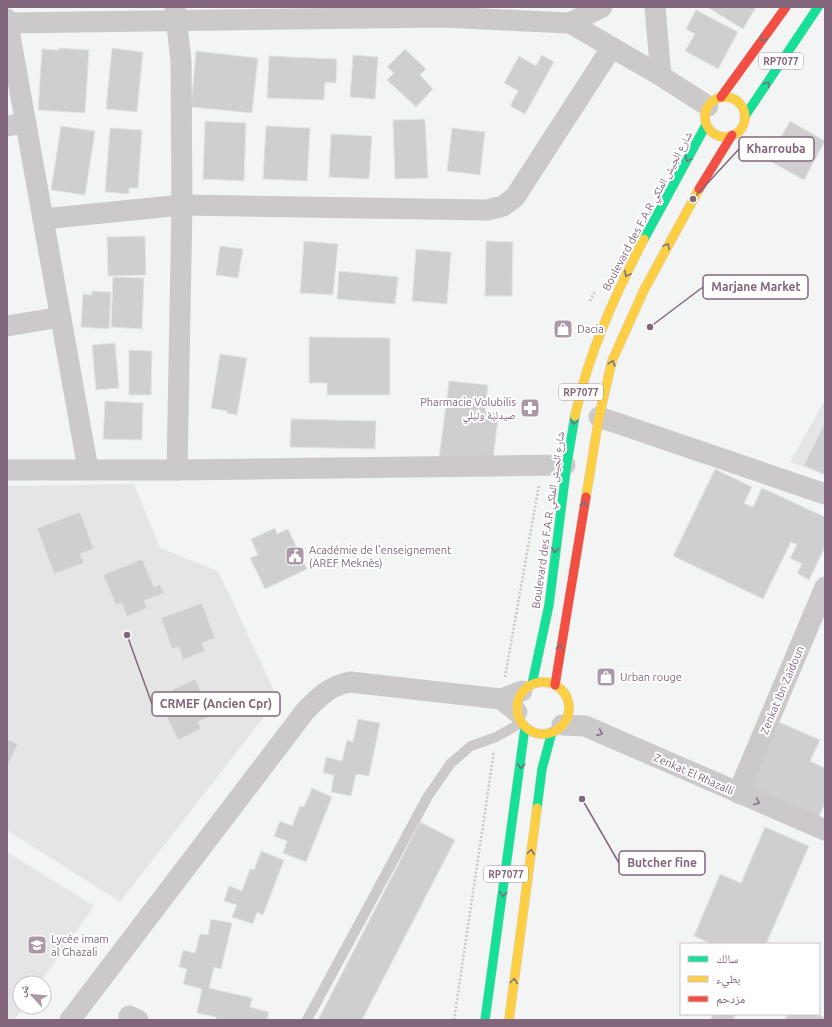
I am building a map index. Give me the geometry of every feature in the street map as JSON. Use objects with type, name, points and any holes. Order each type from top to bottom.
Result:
[{"type":"main road","name":"Boulevard des F.A.R شارع الجيش الملكي","points":[[527,687],[544,634],[565,465],[579,399],[593,349],[618,289],[712,109],[786,7]]},
{"type":"main road","name":"RP7077","points":[[509,1020],[542,769],[557,729],[569,713],[569,706],[564,692],[555,685],[599,417],[612,361],[629,322],[692,199],[732,135],[742,128],[745,116],[818,7]]},
{"type":"main road","points":[[712,109],[732,98],[741,105],[745,116]]},
{"type":"main road","name":"Boulevard des F.A.R شارع الجيش الملكي","points":[[712,109],[710,130],[720,136],[732,135]]},
{"type":"main road","points":[[527,687],[546,681],[555,685]]},
{"type":"main road","points":[[516,715],[538,734],[557,729]]},
{"type":"main road","name":"RP7077","points":[[485,1020],[521,764],[516,715]]},
{"type":"street","points":[[570,23],[602,7]]},
{"type":"street","points":[[654,7],[660,76]]},
{"type":"street","points":[[88,469],[44,219],[16,124],[7,22],[175,14],[336,12],[485,13],[570,23],[660,76],[712,109]]},
{"type":"street","points":[[175,14],[181,61],[182,205],[177,470]]},
{"type":"street","points":[[44,219],[182,205],[487,210],[503,206],[515,196],[612,47]]},
{"type":"street","points":[[7,326],[61,317]]},
{"type":"street","points":[[599,417],[825,494]]},
{"type":"street","points":[[7,470],[177,470],[565,465]]},
{"type":"street","name":"Zenkat Ibn Zaïdoun","points":[[738,794],[825,587]]},
{"type":"street","points":[[70,1020],[306,710],[322,694],[338,684],[350,682],[516,715],[527,687]]},
{"type":"street","name":"Zenkat El Rhazalli","points":[[557,729],[585,726],[738,794],[825,830]]},
{"type":"lane","points":[[307,1020],[428,796],[456,759],[471,746],[496,737],[516,715]]},
{"type":"path","points":[[516,715],[542,465]]},
{"type":"path","points":[[454,1020],[496,737]]},
{"type":"shaded area","points":[[825,400],[825,475],[790,462]]},
{"type":"shaded area","points":[[134,484],[160,548],[218,571],[278,699],[120,902],[7,830],[7,486]]},
{"type":"shaded area","name":"Lycée imam al Ghazali","points":[[7,852],[94,906],[46,975],[12,975],[12,1015],[17,1015],[14,1020],[7,1020]]},
{"type":"building","points":[[707,7],[756,7],[743,29]]},
{"type":"building","points":[[696,10],[738,32],[718,69],[685,51],[695,34],[686,29]]},
{"type":"building","points":[[59,48],[89,50],[85,113],[38,110],[42,49],[59,50]]},
{"type":"building","points":[[112,48],[143,52],[137,112],[106,109]]},
{"type":"building","points":[[405,49],[426,69],[420,75],[433,89],[416,107],[387,80],[394,73],[387,67]]},
{"type":"building","points":[[196,51],[258,58],[252,113],[191,107]]},
{"type":"building","points":[[353,55],[378,57],[375,99],[350,97]]},
{"type":"building","points":[[542,55],[554,62],[525,114],[510,106],[518,91],[504,83],[519,56],[536,66]]},
{"type":"building","points":[[269,56],[337,59],[336,83],[325,82],[324,100],[267,98]]},
{"type":"building","points":[[425,119],[428,178],[395,179],[393,120]]},
{"type":"building","points":[[205,121],[246,123],[244,181],[203,179]]},
{"type":"building","points":[[790,121],[825,141],[804,180],[768,160]]},
{"type":"building","points":[[61,126],[95,131],[85,195],[51,190]]},
{"type":"building","points":[[266,126],[310,128],[307,181],[263,179]]},
{"type":"building","points":[[110,128],[142,130],[138,188],[129,188],[129,194],[105,192]]},
{"type":"building","points":[[452,128],[485,132],[480,175],[447,171]]},
{"type":"building","points":[[331,134],[372,136],[369,179],[329,177]]},
{"type":"building","points":[[145,236],[146,275],[108,276],[107,237]]},
{"type":"building","points":[[304,241],[338,244],[333,295],[300,293]]},
{"type":"building","points":[[486,241],[513,242],[512,296],[485,296]]},
{"type":"building","points":[[220,246],[243,249],[238,278],[216,275]]},
{"type":"building","points":[[416,249],[451,252],[447,304],[412,301]]},
{"type":"building","points":[[339,271],[398,277],[395,304],[337,299]]},
{"type":"building","points":[[113,277],[144,278],[142,329],[111,327]]},
{"type":"building","points":[[92,291],[111,292],[109,329],[81,327],[83,294],[92,295]]},
{"type":"building","points":[[309,337],[390,338],[390,395],[327,395],[327,383],[309,383]]},
{"type":"building","points":[[115,343],[119,388],[96,390],[92,345]]},
{"type":"building","points":[[129,350],[152,351],[151,395],[129,395]]},
{"type":"building","points":[[220,354],[247,358],[237,415],[227,413],[227,411],[211,408]]},
{"type":"building","points":[[449,381],[488,385],[485,411],[499,413],[492,465],[439,459]]},
{"type":"building","points":[[105,401],[143,403],[142,440],[103,439]]},
{"type":"building","points":[[291,419],[376,421],[375,449],[290,447]]},
{"type":"building","points":[[825,422],[825,475],[804,465]]},
{"type":"building","points":[[715,469],[752,487],[744,503],[753,507],[762,488],[825,517],[825,547],[809,580],[797,573],[802,564],[790,558],[797,545],[791,542],[763,599],[673,556]]},
{"type":"building","points":[[80,512],[94,549],[80,554],[84,563],[54,574],[37,528]]},
{"type":"building","points":[[275,528],[277,534],[288,529],[307,569],[265,589],[250,558],[258,555],[251,539]]},
{"type":"building","points":[[142,559],[154,587],[160,584],[164,593],[144,601],[147,608],[127,617],[122,603],[116,605],[103,575]]},
{"type":"building","points":[[202,603],[215,638],[202,643],[205,651],[183,660],[179,647],[172,649],[161,618]]},
{"type":"building","points":[[195,679],[213,715],[198,722],[201,729],[178,740],[157,697]]},
{"type":"building","points":[[358,719],[380,723],[369,776],[356,774],[351,796],[331,792],[334,775],[323,773],[326,757],[342,761],[347,740],[353,742]]},
{"type":"building","points":[[779,722],[820,740],[810,761],[825,768],[825,803],[818,819],[749,787]]},
{"type":"building","points":[[7,739],[18,744],[7,767]]},
{"type":"building","points":[[312,788],[332,797],[306,862],[283,853],[287,841],[274,836],[280,821],[292,826],[300,806],[304,807]]},
{"type":"building","points":[[420,822],[455,840],[362,1020],[318,1020]]},
{"type":"building","points":[[765,827],[809,846],[766,943],[709,943],[694,936],[720,874],[741,883]]},
{"type":"building","points":[[261,851],[284,860],[263,915],[257,912],[253,924],[232,917],[237,905],[224,901],[229,886],[242,891],[250,869],[254,870]]},
{"type":"building","points":[[211,919],[232,923],[221,969],[214,967],[209,988],[252,998],[250,1007],[269,1012],[267,1020],[216,1020],[216,1017],[197,1013],[202,989],[183,984],[187,969],[179,967],[183,950],[195,953],[200,934],[208,935]]},
{"type":"building","points":[[712,1015],[736,1015],[733,1020],[710,1020]]},
{"type":"building","points":[[788,1015],[819,1015],[825,1018],[825,1020],[785,1020]]},
{"type":"traffic: fast","points":[[745,116],[818,7]]},
{"type":"traffic: fast","points":[[644,239],[706,125]]},
{"type":"traffic: fast","points":[[532,684],[549,605],[567,463],[575,416]]},
{"type":"traffic: fast","points":[[485,1020],[525,727]]},
{"type":"traffic: fast","points":[[537,808],[542,769],[552,732]]},
{"type":"traffic: slow","points":[[721,97],[729,97],[736,100],[742,106],[745,117],[742,128],[736,134],[729,137],[721,137],[714,134],[708,128],[705,121],[705,113],[708,106],[714,100],[721,97]]},
{"type":"traffic: slow","points":[[586,497],[599,417],[612,361],[644,290],[699,189]]},
{"type":"traffic: slow","points":[[575,416],[587,370],[595,348],[613,303],[644,239]]},
{"type":"traffic: slow","points":[[538,682],[548,682],[562,689],[569,703],[569,708],[569,713],[562,727],[548,734],[538,734],[528,730],[521,723],[517,713],[517,703],[521,693],[528,686],[538,682]]},
{"type":"traffic: slow","points":[[509,1020],[537,808]]},
{"type":"traffic: jam","points":[[721,97],[786,7]]},
{"type":"traffic: jam","points":[[699,189],[732,135]]},
{"type":"traffic: jam","points":[[555,685],[586,497]]},
{"type":"place","name":"Kharrouba","points":[[693,199]]},
{"type":"place","name":"Marjane Market","points":[[650,327]]},
{"type":"place","name":"Dacia","points":[[563,329]]},
{"type":"place","name":"Pharmacie Volubilis صيدلية وليلي","points":[[530,408]]},
{"type":"place","name":"Académie de l'enseignement (AREF Meknès)","points":[[295,556]]},
{"type":"place","name":"CRMEF (Ancien Cpr)","points":[[127,635]]},
{"type":"place","name":"Urban rouge","points":[[606,677]]},
{"type":"place","name":"Butcher fine","points":[[582,799]]},
{"type":"place","name":"Lycée imam al Ghazali","points":[[37,945]]}]
